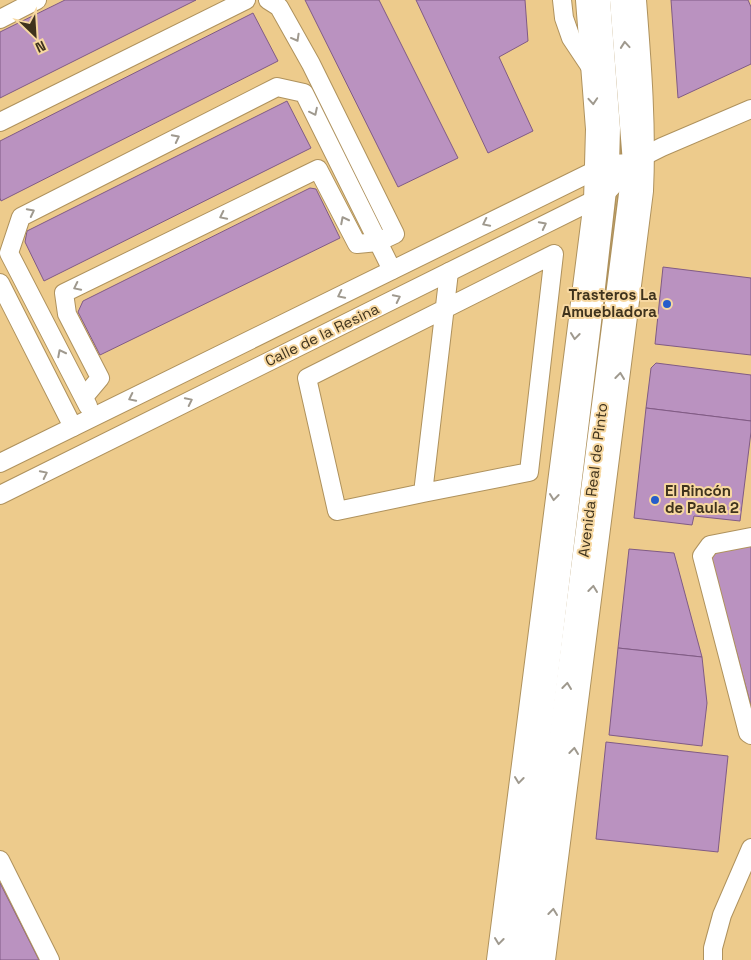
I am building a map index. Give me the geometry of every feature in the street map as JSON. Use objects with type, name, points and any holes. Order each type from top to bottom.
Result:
[{"type":"main road","name":"Avenida Real de Pinto","points":[[512,960],[590,322],[600,167],[609,128],[599,0]]},
{"type":"main road","name":"Avenida Real de Pinto","points":[[532,960],[640,159],[621,0]]},
{"type":"street","points":[[0,19],[37,0]]},
{"type":"street","points":[[0,122],[246,0]]},
{"type":"street","points":[[84,397],[100,378],[67,314],[64,293],[318,169],[357,244],[381,246],[395,234],[311,64],[279,7],[268,0]]},
{"type":"street","points":[[562,0],[564,18],[571,38],[590,66]]},
{"type":"street","points":[[585,0],[595,129],[600,167],[640,159],[662,147],[751,109]]},
{"type":"street","points":[[546,960],[644,191],[640,159],[643,80],[637,0]]},
{"type":"street","points":[[93,418],[9,252],[21,217],[277,87],[304,93],[392,270]]},
{"type":"street","name":"Calle de la Resina","points":[[0,495],[598,198],[640,159]]},
{"type":"street","name":"Calle de la Resina","points":[[0,463],[600,167]]},
{"type":"street","points":[[496,960],[598,198]]},
{"type":"street","points":[[554,254],[529,472],[424,493],[337,511],[307,378],[554,254]]},
{"type":"street","points":[[424,493],[449,272]]},
{"type":"street","points":[[0,283],[73,427]]},
{"type":"street","points":[[751,537],[710,545],[702,556],[748,733],[751,735]]},
{"type":"street","points":[[713,960],[713,948],[722,915],[751,848]]},
{"type":"street","points":[[0,860],[50,960]]},
{"type":"shaded area","points":[[0,0],[751,0],[751,960],[0,960]]},
{"type":"building","points":[[65,0],[196,0],[0,98],[0,32]]},
{"type":"building","points":[[305,0],[379,0],[458,158],[398,187]]},
{"type":"building","points":[[416,0],[525,0],[528,41],[499,57],[533,131],[488,153]]},
{"type":"building","points":[[671,0],[748,0],[751,7],[751,64],[678,98]]},
{"type":"building","points":[[253,13],[278,61],[1,201],[0,141]]},
{"type":"building","points":[[287,101],[311,148],[44,281],[25,242],[27,231]]},
{"type":"building","points":[[310,188],[316,189],[340,238],[100,355],[78,312],[83,301]]},
{"type":"building","points":[[663,267],[751,278],[751,355],[655,344]]},
{"type":"building","points":[[656,363],[751,375],[751,421],[646,408],[651,368]]},
{"type":"building","points":[[646,408],[751,421],[740,521],[694,516],[692,525],[634,518]]},
{"type":"building","points":[[751,544],[751,706],[710,554]]},
{"type":"building","points":[[629,549],[674,553],[702,657],[618,648]]},
{"type":"building","points":[[618,648],[702,657],[707,703],[702,746],[609,735]]},
{"type":"building","points":[[606,742],[728,756],[718,852],[596,839]]},
{"type":"building","points":[[0,883],[39,960],[0,960]]},
{"type":"place","name":"Trasteros La Amuebladora","points":[[667,304]]},
{"type":"place","name":"El Rincón de Paula 2","points":[[655,500]]}]
